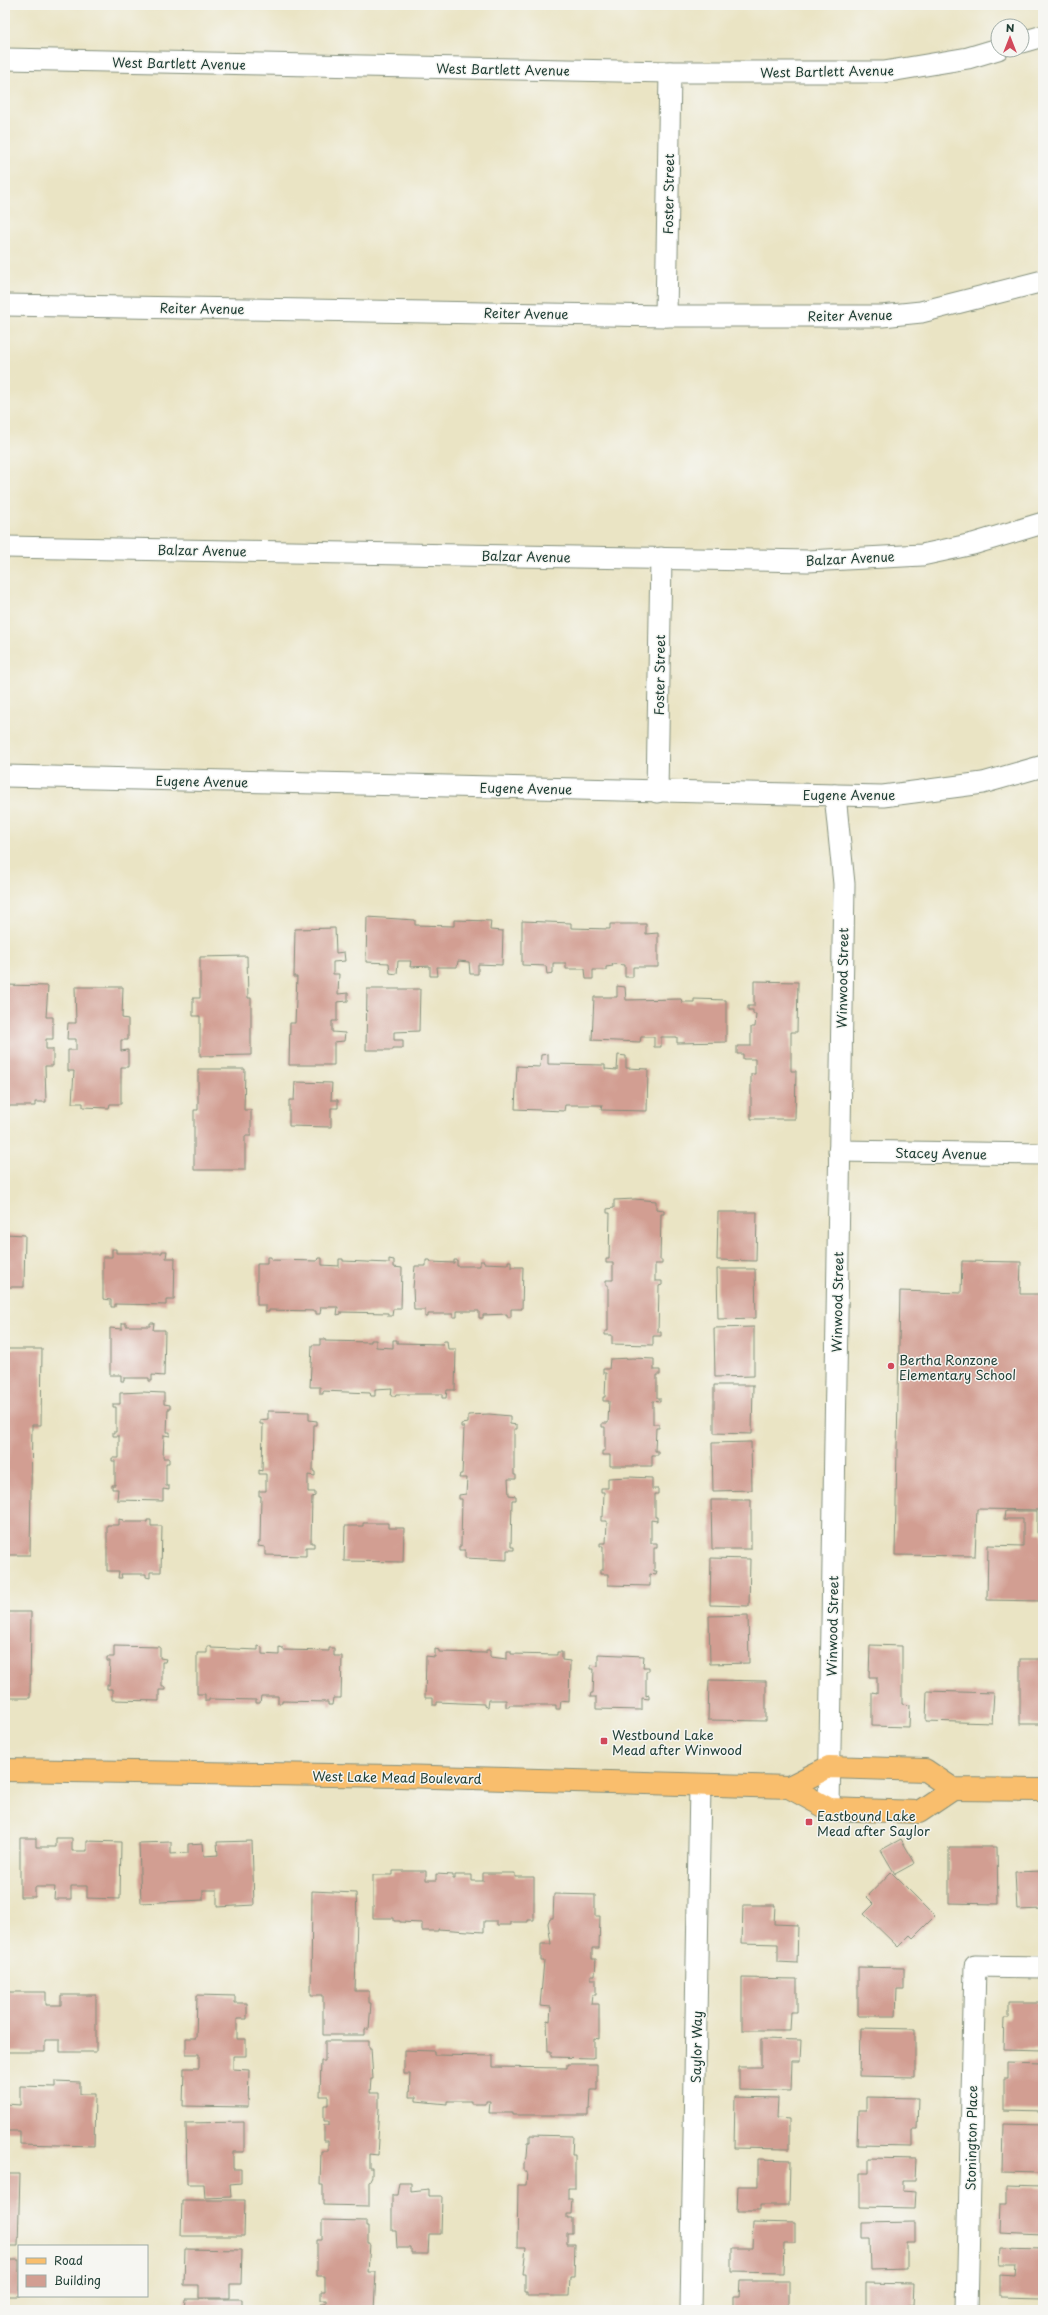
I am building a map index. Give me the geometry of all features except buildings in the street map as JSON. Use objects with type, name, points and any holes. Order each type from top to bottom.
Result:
[{"type":"main road","name":"West Lake Mead Boulevard","points":[[5,1770],[397,1776],[790,1787],[829,1809],[919,1812],[953,1789],[925,1770],[829,1767],[790,1787]]},
{"type":"main road","points":[[953,1789],[1043,1790]]},
{"type":"street","points":[[1030,40],[1043,36]]},
{"type":"street","name":"West Bartlett Avenue","points":[[5,59],[670,72],[884,72],[968,58],[990,51]]},
{"type":"street","name":"Foster Street","points":[[666,316],[670,72]]},
{"type":"street","name":"Reiter Avenue","points":[[5,305],[666,316],[882,316],[921,312],[1043,281]]},
{"type":"street","name":"Balzar Avenue","points":[[5,547],[808,561],[922,555],[973,544],[1043,523]]},
{"type":"street","name":"Foster Street","points":[[657,792],[661,558]]},
{"type":"street","name":"Eugene Avenue","points":[[5,776],[883,796],[983,783],[1043,766]]},
{"type":"street","name":"Winwood Street","points":[[829,1809],[844,884],[835,795]]},
{"type":"street","name":"Stacey Avenue","points":[[839,1151],[1043,1154]]},
{"type":"street","name":"Saylor Way","points":[[691,2310],[700,1785]]},
{"type":"street","name":"Stonington Place","points":[[967,2310],[975,1966],[1043,1967]]},
{"type":"place","name":"Bertha Ronzone Elementary School","points":[[891,1366]]},
{"type":"place","name":"Westbound Lake Mead after Winwood","points":[[604,1741]]},
{"type":"place","name":"Eastbound Lake Mead after Saylor","points":[[809,1822]]}]
